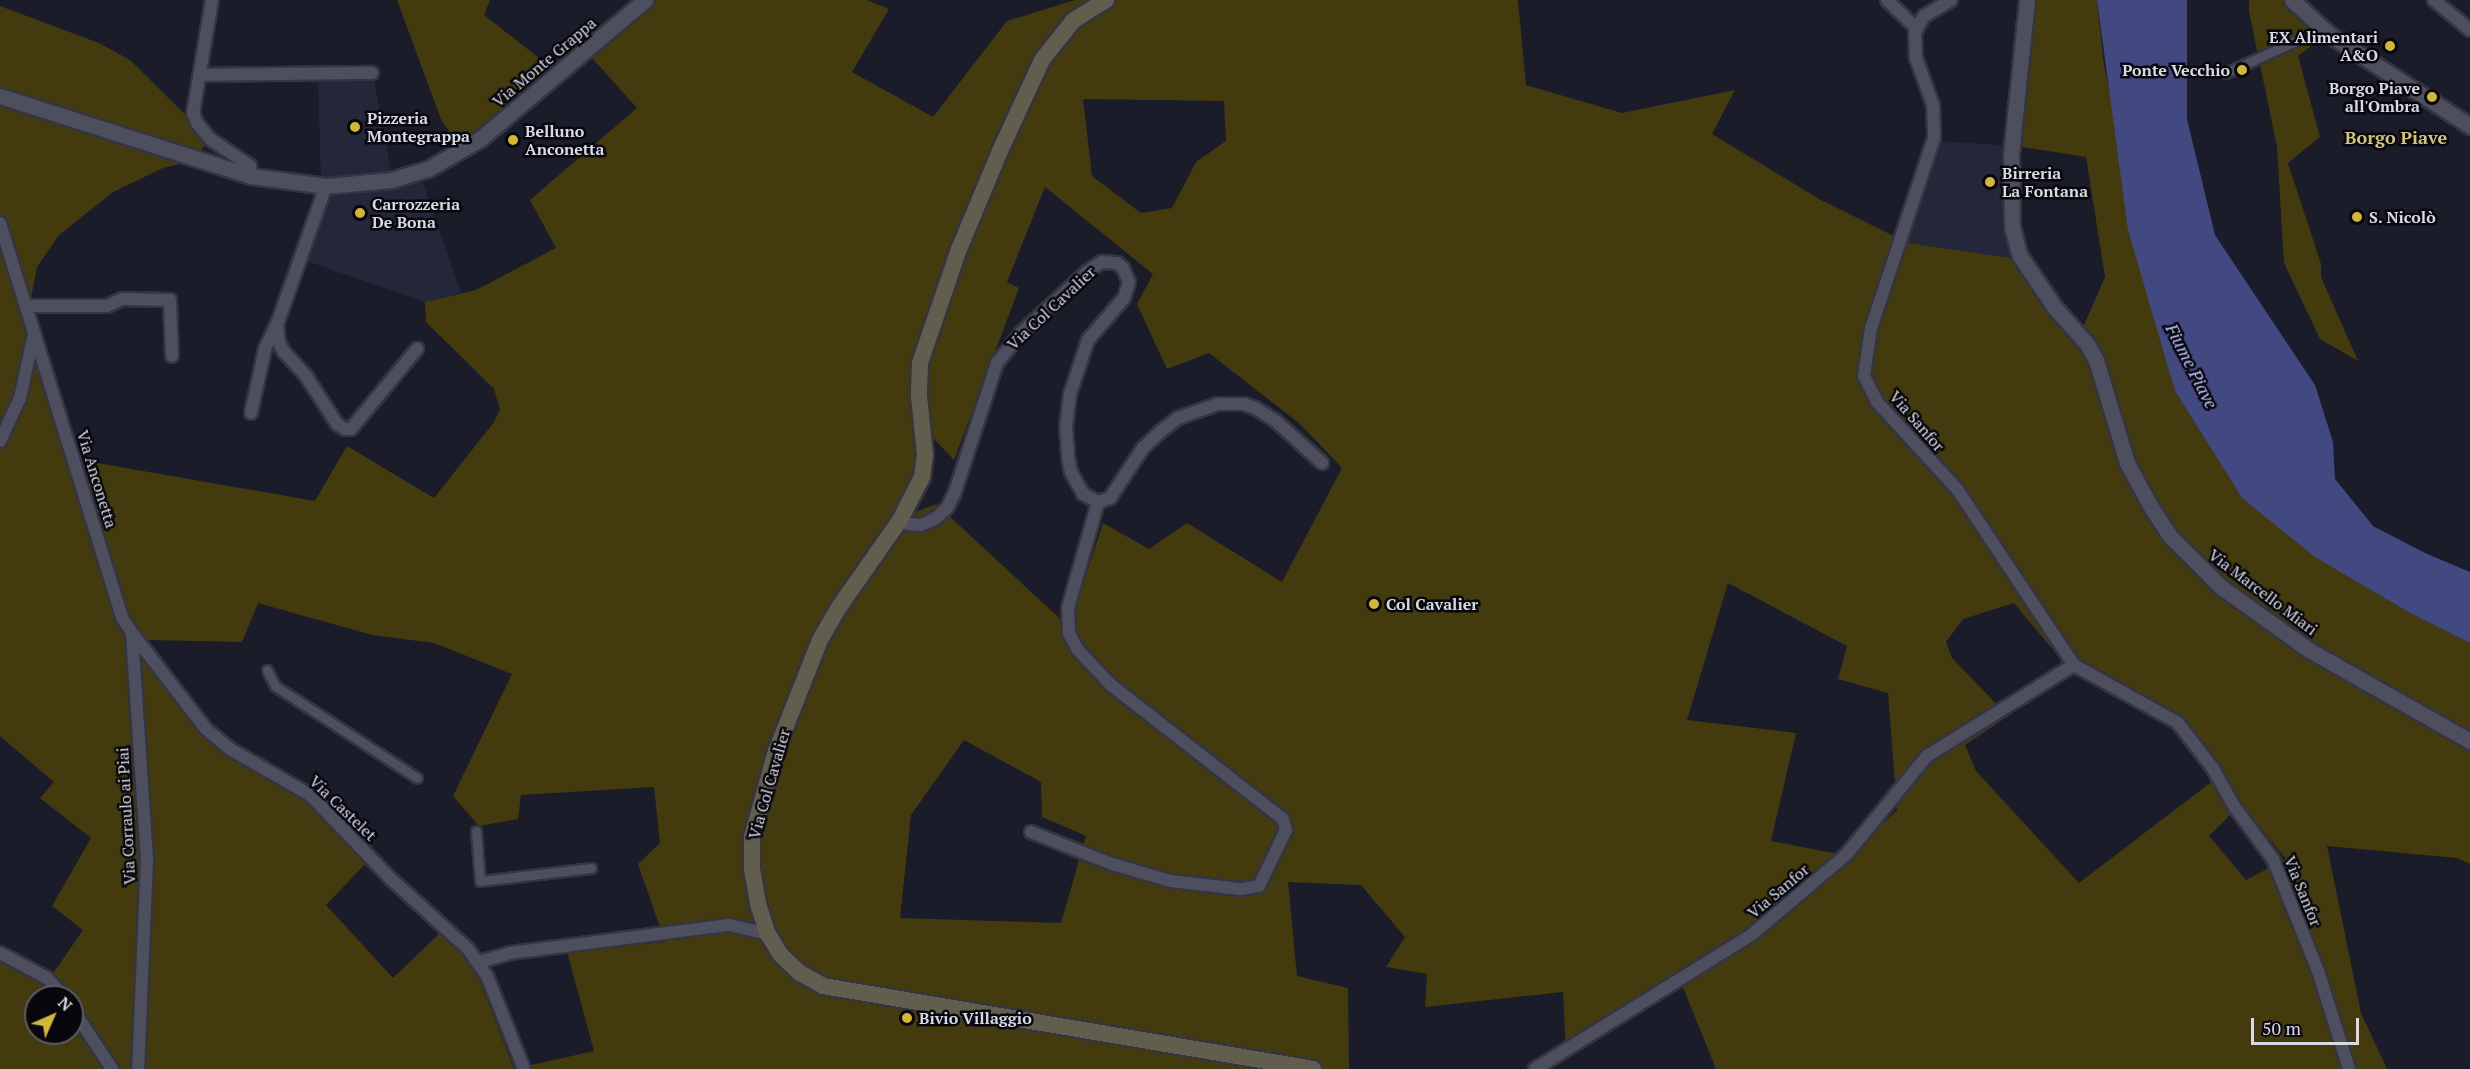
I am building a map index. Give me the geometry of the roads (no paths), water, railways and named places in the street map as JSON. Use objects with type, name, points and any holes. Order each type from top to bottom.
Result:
[{"type":"main road","name":"Via Col Cavalier","points":[[1106,0],[1074,21],[1042,60],[1000,151],[959,249],[920,363],[919,396],[924,466],[918,488],[900,520],[839,607],[820,640],[776,751],[755,822],[751,853],[758,904],[768,934],[780,954],[812,981],[836,989],[1313,1069]]},
{"type":"street","points":[[212,0],[193,105],[197,123],[210,139],[246,162],[252,170],[251,176]]},
{"type":"street","name":"Via Monte Grappa","points":[[0,96],[251,176],[326,186],[391,180],[428,169],[455,155],[486,134],[645,0]]},
{"type":"street","points":[[1887,0],[1916,28],[1924,16],[1951,0]]},
{"type":"street","name":"Via Marcello Miari","points":[[2027,0],[2011,154],[2012,227],[2020,256],[2055,308],[2087,344],[2096,360],[2127,463],[2151,507],[2177,544],[2221,587],[2309,650],[2470,741]]},
{"type":"street","points":[[2292,0],[2323,28],[2426,99],[2470,126]]},
{"type":"street","points":[[2434,0],[2470,30]]},
{"type":"street","name":"Via Sanfor","points":[[1916,28],[1914,51],[1933,105],[1934,138],[1871,328],[1864,376],[1877,402],[1957,489],[2074,665],[2178,723],[2212,767],[2234,806],[2273,859],[2318,971],[2349,1069]]},
{"type":"street","points":[[2226,73],[2323,28]]},
{"type":"street","points":[[199,75],[372,73]]},
{"type":"street","points":[[251,413],[265,349],[277,324],[326,186]]},
{"type":"street","name":"Via Anconetta","points":[[0,223],[122,618],[132,633]]},
{"type":"street","name":"Via Col Cavalier","points":[[900,520],[908,524],[921,525],[935,519],[946,508],[955,492],[997,363],[1021,333],[1088,271],[1102,262],[1110,261],[1123,268],[1129,282],[1128,289],[1082,351],[1070,394],[1066,426],[1071,472],[1083,494],[1098,502]]},
{"type":"street","points":[[26,306],[107,306],[122,299],[171,300],[172,356]]},
{"type":"street","points":[[277,324],[279,344],[284,352],[306,376],[337,424],[345,429],[351,429],[417,349]]},
{"type":"street","name":"Via Anconetta","points":[[0,441],[20,398],[34,333]]},
{"type":"street","points":[[1031,832],[1112,864],[1170,881],[1241,889],[1259,886],[1286,830],[1283,819],[1111,685],[1078,650],[1070,633],[1068,609],[1098,502],[1106,501],[1114,494],[1143,448],[1169,424],[1190,412],[1218,404],[1244,404],[1277,422],[1323,463]]},
{"type":"street","name":"Via Castelet","points":[[132,633],[206,729],[230,748],[310,795],[390,878],[456,937],[479,962],[524,1069]]},
{"type":"street","name":"Via Corraulo ai Piai","points":[[132,633],[147,858],[138,1069]]},
{"type":"street","name":"Via Sanfor","points":[[1535,1069],[1751,935],[1845,855],[1927,756],[2074,665]]},
{"type":"street","points":[[267,670],[275,686],[367,748],[417,778]]},
{"type":"street","points":[[476,831],[480,882],[591,868]]},
{"type":"street","points":[[479,962],[510,953],[729,925],[768,934]]},
{"type":"street","points":[[0,953],[47,978],[54,985]]},
{"type":"street","points":[[84,1026],[112,1069]]},
{"type":"water","name":"Fiume Piave","points":[[2097,0],[2187,0],[2187,119],[2215,235],[2315,385],[2333,442],[2335,479],[2373,526],[2425,553],[2470,572],[2470,643],[2410,613],[2315,557],[2242,498],[2175,391],[2128,230]]},
{"type":"place","name":"EX Alimentari A&O","points":[[2390,46]]},
{"type":"place","name":"Ponte Vecchio","points":[[2242,70]]},
{"type":"place","name":"Borgo Piave all'Ombra","points":[[2432,97]]},
{"type":"place","name":"Pizzeria Montegrappa","points":[[355,127]]},
{"type":"place","name":"Belluno Anconetta","points":[[513,140]]},
{"type":"place","name":"Birreria La Fontana","points":[[1990,182]]},
{"type":"place","name":"Carrozzeria De Bona","points":[[360,213]]},
{"type":"place","name":"S. Nicolò","points":[[2357,217]]},
{"type":"place","name":"Col Cavalier","points":[[1374,604]]},
{"type":"place","name":"Bivio Villaggio","points":[[907,1018]]},
{"type":"district","name":"Borgo Piave","points":[[2396,137]]}]
